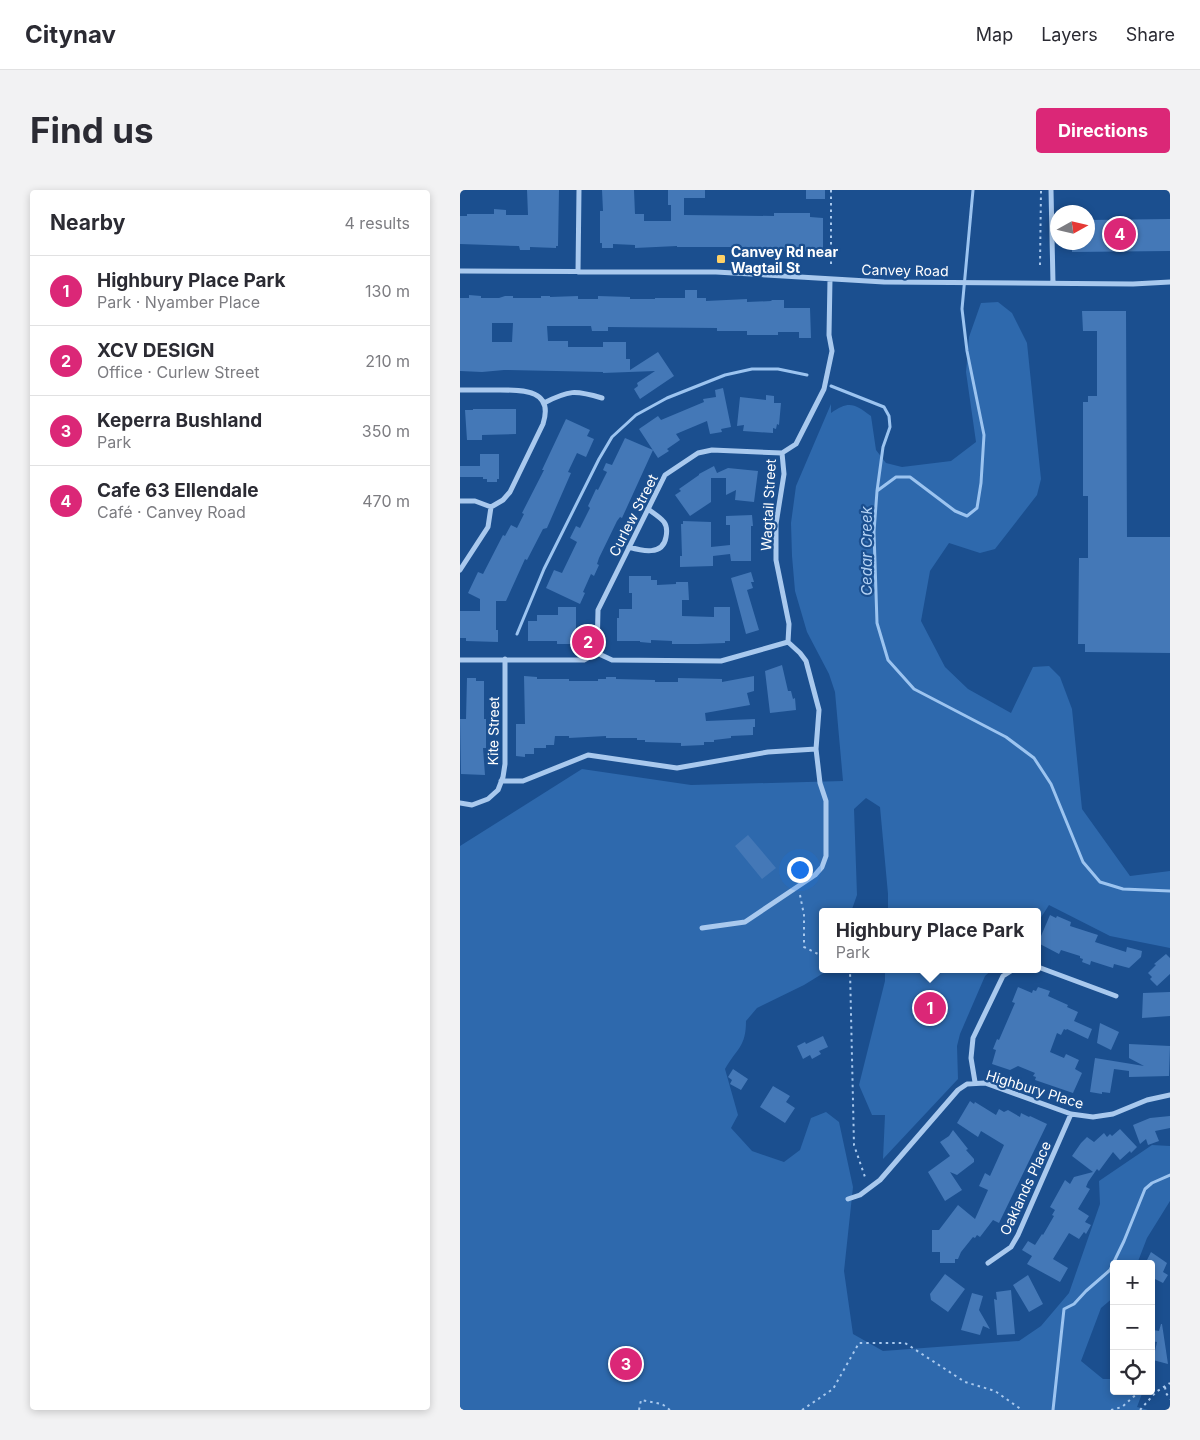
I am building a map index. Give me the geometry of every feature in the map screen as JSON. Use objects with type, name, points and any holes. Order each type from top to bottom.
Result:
[{"type":"street","points":[[578,272],[579,190]]},
{"type":"street","points":[[1051,190],[1053,282]]},
{"type":"street","name":"Canvey Road","points":[[460,272],[716,272],[884,282],[1170,282]]},
{"type":"street","name":"Wagtail Street","points":[[788,642],[789,624],[776,560],[776,524],[784,474],[782,453],[796,444],[824,389],[832,351],[829,336],[830,279]]},
{"type":"street","points":[[460,390],[523,390],[534,393],[544,403],[546,413],[543,424],[510,492],[503,500],[491,507]]},
{"type":"street","points":[[544,403],[562,394],[574,392],[602,398]]},
{"type":"street","name":"Curlew Street","points":[[597,653],[598,610],[665,475],[698,453],[712,450],[782,453]]},
{"type":"street","points":[[460,501],[475,501],[491,507]]},
{"type":"street","points":[[460,570],[488,527],[491,507]]},
{"type":"street","points":[[629,547],[649,551],[657,550],[666,541],[667,528],[664,522],[648,509]]},
{"type":"street","points":[[460,660],[584,660],[597,653],[612,660],[721,661],[788,642],[800,653],[806,661],[819,710],[816,749],[820,784],[826,801],[826,856],[822,867],[816,875],[744,922],[702,928]]},
{"type":"street","name":"Kite Street","points":[[460,803],[472,806],[488,798],[498,790],[501,782],[505,764],[505,659]]},
{"type":"street","points":[[501,782],[523,781],[588,755],[677,768],[768,752],[816,749]]},
{"type":"street","points":[[1041,968],[1116,996]]},
{"type":"street","points":[[975,1082],[971,1058],[974,1038],[1003,976],[1008,973]]},
{"type":"street","name":"Highbury Place","points":[[848,1199],[869,1190],[880,1180],[958,1090],[967,1084],[975,1082],[985,1083],[1071,1114],[1082,1116],[1103,1116],[1147,1100],[1170,1095]]},
{"type":"street","name":"Oaklands Place","points":[[988,1263],[1010,1247],[1018,1235],[1071,1114]]},
{"type":"path","points":[[831,190],[831,267]]},
{"type":"path","points":[[1040,190],[1040,265]]},
{"type":"path","points":[[798,887],[804,915],[804,947],[819,954]]},
{"type":"path","points":[[850,973],[854,1145],[869,1190]]},
{"type":"path","points":[[802,1410],[833,1389],[859,1343],[905,1343],[965,1382],[995,1391],[1022,1410]]},
{"type":"path","points":[[1140,1410],[1156,1392],[1170,1383]]},
{"type":"path","points":[[1165,1387],[1166,1393],[1170,1398]]},
{"type":"path","points":[[1110,1410],[1122,1407],[1136,1395]]},
{"type":"path","points":[[640,1410],[641,1400],[662,1404],[670,1410]]},
{"type":"shaded area","points":[[998,302],[1012,313],[1027,343],[1041,479],[1037,495],[995,549],[980,553],[949,543],[930,571],[921,621],[945,667],[968,689],[1011,713],[1033,667],[1049,666],[1060,677],[1072,709],[1082,809],[1130,876],[1170,871],[1170,948],[1110,936],[1049,905],[1041,917],[1041,908],[888,908],[880,807],[866,798],[854,809],[857,895],[852,908],[819,908],[819,973],[824,973],[804,985],[757,1008],[746,1021],[743,1042],[725,1069],[738,1115],[731,1128],[752,1151],[784,1162],[800,1150],[811,1118],[826,1112],[839,1122],[853,1187],[844,1271],[853,1334],[883,1351],[1019,1341],[1041,1326],[1069,1293],[1100,1204],[1099,1181],[1152,1145],[1170,1146],[1170,1201],[1147,1238],[1139,1260],[1110,1260],[1110,1300],[1101,1308],[1081,1361],[1103,1379],[1110,1379],[1110,1395],[1142,1395],[1137,1407],[1148,1410],[460,1410],[460,846],[582,769],[691,785],[843,781],[835,692],[829,674],[807,632],[795,591],[791,523],[796,486],[831,404],[831,413],[843,406],[852,405],[871,416],[876,450],[886,463],[902,467],[951,461],[976,442],[966,372],[969,337],[981,303]]},
{"type":"shaded area","points":[[885,973],[988,973],[985,976],[960,1034],[957,1046],[958,1079],[883,1159],[885,1115],[872,1115],[859,1085],[885,981]]},
{"type":"building","points":[[527,190],[559,190],[558,246],[556,248],[530,247],[530,250],[520,250],[519,246],[460,244],[460,216],[467,216],[467,214],[494,214],[494,209],[506,210],[506,215],[528,215]]},
{"type":"building","points":[[602,190],[634,190],[635,214],[644,214],[644,221],[671,221],[671,205],[668,205],[668,190],[705,190],[705,198],[684,198],[684,215],[774,216],[774,213],[810,213],[810,217],[823,218],[823,251],[820,251],[820,254],[807,254],[807,251],[754,249],[754,247],[677,246],[635,248],[635,245],[613,244],[613,248],[602,248],[602,243],[600,243],[600,211],[603,211]]},
{"type":"building","points":[[806,190],[825,190],[825,199],[806,199]]},
{"type":"building","points":[[1170,219],[1170,251],[1072,252],[1072,250],[1095,250],[1095,220]]},
{"type":"building","points":[[685,290],[697,290],[697,298],[706,298],[706,301],[747,299],[747,302],[784,300],[784,308],[810,308],[811,338],[799,338],[799,332],[778,332],[778,335],[747,335],[747,331],[717,331],[717,328],[608,327],[608,331],[592,331],[591,326],[547,326],[548,341],[568,341],[568,347],[603,347],[603,342],[626,342],[626,359],[630,359],[630,370],[658,352],[674,376],[640,399],[634,389],[638,386],[637,383],[655,371],[603,373],[504,370],[460,371],[460,298],[469,298],[469,295],[481,296],[481,298],[505,296],[513,296],[513,298],[541,298],[541,296],[578,296],[578,299],[598,299],[598,296],[630,297],[630,299],[685,298]],"holes":[[[492,323],[513,323],[512,342],[492,342]]]},
{"type":"building","points":[[1082,311],[1126,311],[1127,537],[1170,537],[1170,653],[1085,652],[1085,644],[1078,644],[1079,558],[1088,558],[1088,496],[1083,496],[1083,402],[1088,402],[1088,396],[1097,396],[1097,331],[1083,331]]},
{"type":"building","points":[[723,388],[731,427],[721,429],[722,432],[710,434],[707,421],[676,434],[680,440],[667,449],[669,451],[658,458],[639,429],[658,416],[661,420],[704,402],[703,399],[716,397],[715,390]]},
{"type":"building","points":[[766,395],[774,396],[774,403],[781,403],[779,425],[777,424],[776,429],[773,428],[773,433],[743,431],[744,425],[737,426],[740,397],[766,400]]},
{"type":"building","points":[[516,409],[516,434],[482,435],[482,440],[467,440],[465,410]]},
{"type":"building","points":[[566,419],[590,430],[587,436],[594,439],[586,457],[577,453],[568,472],[571,473],[547,528],[543,529],[527,560],[525,559],[506,601],[496,601],[498,642],[466,641],[466,638],[460,638],[460,611],[480,611],[480,599],[468,593],[478,572],[483,574],[503,535],[505,536],[511,525],[517,528],[524,514],[522,513],[544,470],[542,470]]},
{"type":"building","points":[[625,438],[653,450],[622,518],[620,517],[617,521],[599,558],[597,564],[599,565],[594,576],[591,574],[580,604],[546,588],[554,570],[562,573],[577,542],[570,538],[576,526],[580,528],[590,508],[588,506],[596,489],[598,490],[607,472],[603,470],[606,463],[612,465]]},
{"type":"building","points":[[480,454],[499,454],[499,479],[497,479],[497,482],[487,482],[487,479],[483,479],[483,477],[460,477],[460,466],[480,466]]},
{"type":"building","points":[[714,466],[717,473],[728,468],[758,471],[754,502],[735,500],[736,490],[726,495],[726,478],[711,478],[711,502],[690,516],[675,495],[681,491],[679,489],[699,474]]},
{"type":"building","points":[[752,515],[751,561],[731,561],[730,554],[713,556],[713,566],[680,567],[680,556],[682,556],[681,524],[683,524],[683,521],[711,522],[711,547],[730,545],[730,525],[726,525],[726,516]]},
{"type":"building","points":[[751,572],[754,582],[751,582],[753,588],[747,590],[759,630],[746,634],[731,578]]},
{"type":"building","points":[[629,576],[651,576],[651,580],[657,580],[657,585],[688,582],[689,600],[682,600],[682,616],[714,617],[714,607],[730,607],[730,641],[725,641],[725,643],[672,644],[672,641],[651,640],[651,643],[617,641],[619,609],[632,609],[632,593],[629,593]]},
{"type":"building","points":[[558,607],[576,607],[576,644],[557,644],[557,641],[528,641],[528,621],[537,621],[537,615],[558,615]]},
{"type":"building","points":[[782,665],[788,691],[791,691],[793,699],[795,698],[796,710],[770,713],[765,671]]},
{"type":"building","points":[[524,676],[537,677],[537,679],[569,679],[569,681],[598,681],[598,679],[606,679],[606,677],[616,677],[616,679],[655,680],[655,682],[678,682],[678,678],[722,679],[722,682],[754,676],[754,691],[747,693],[750,705],[705,713],[706,721],[755,719],[755,727],[753,727],[753,735],[731,736],[731,738],[714,740],[714,742],[704,742],[704,745],[681,746],[681,743],[645,742],[645,740],[637,740],[637,738],[606,738],[606,736],[569,738],[569,736],[555,736],[554,745],[546,745],[546,748],[534,748],[534,754],[525,754],[525,757],[516,756],[516,724],[525,724]]},
{"type":"building","points":[[467,678],[476,678],[476,681],[484,681],[486,748],[483,748],[485,775],[461,774],[460,719],[466,719]]},
{"type":"building","points":[[748,835],[776,868],[762,879],[735,846]]},
{"type":"building","points":[[1050,915],[1056,918],[1057,916],[1071,922],[1070,926],[1098,935],[1095,942],[1126,952],[1127,947],[1142,951],[1141,957],[1129,968],[1114,964],[1113,968],[1091,961],[1090,965],[1082,962],[1083,959],[1080,956],[1061,950],[1059,954],[1041,945],[1041,936]]},
{"type":"building","points":[[1166,954],[1170,958],[1170,974],[1157,986],[1150,979],[1152,977],[1148,973],[1156,965],[1154,964]]},
{"type":"building","points":[[1018,987],[1032,993],[1038,987],[1050,991],[1048,996],[1078,1012],[1074,1021],[1092,1029],[1088,1039],[1064,1029],[1061,1035],[1057,1033],[1050,1052],[1064,1058],[1066,1054],[1079,1060],[1075,1069],[1082,1073],[1073,1093],[1035,1080],[1036,1077],[1033,1076],[1035,1073],[1018,1066],[1010,1070],[992,1064],[996,1050],[993,1049],[997,1039],[999,1040],[1015,1003],[1012,1002]]},
{"type":"building","points":[[1170,992],[1170,1016],[1142,1018],[1143,993]]},
{"type":"building","points":[[1100,1023],[1119,1032],[1111,1050],[1097,1043]]},
{"type":"building","points":[[823,1036],[828,1047],[819,1051],[821,1054],[812,1059],[810,1055],[803,1059],[797,1046]]},
{"type":"building","points":[[1129,1044],[1170,1046],[1169,1076],[1129,1077],[1129,1071],[1114,1069],[1110,1093],[1090,1092],[1095,1058],[1144,1066],[1129,1058]]},
{"type":"building","points":[[733,1069],[748,1079],[741,1090],[730,1084],[732,1080],[728,1077]]},
{"type":"building","points":[[773,1086],[790,1096],[786,1102],[795,1108],[785,1123],[760,1107]]},
{"type":"building","points":[[970,1101],[996,1115],[999,1109],[1004,1112],[1008,1110],[1020,1117],[1021,1113],[1047,1124],[999,1223],[993,1220],[980,1237],[977,1235],[975,1238],[973,1237],[958,1259],[955,1259],[955,1263],[940,1263],[940,1252],[932,1252],[932,1230],[939,1230],[958,1205],[975,1219],[988,1190],[979,1186],[985,1173],[990,1176],[1004,1145],[981,1131],[978,1137],[957,1123]]},
{"type":"building","points":[[1170,1116],[1170,1128],[1155,1131],[1159,1141],[1148,1145],[1146,1139],[1140,1144],[1133,1125],[1150,1118]]},
{"type":"building","points":[[1120,1129],[1137,1147],[1120,1160],[1113,1152],[1088,1182],[1086,1187],[1090,1189],[1078,1209],[1089,1216],[1085,1222],[1091,1225],[1086,1234],[1084,1232],[1079,1239],[1069,1233],[1053,1259],[1068,1268],[1060,1282],[1027,1264],[1032,1256],[1022,1250],[1028,1241],[1035,1245],[1043,1235],[1054,1216],[1052,1215],[1055,1210],[1050,1207],[1065,1180],[1070,1184],[1074,1177],[1093,1172],[1072,1156],[1081,1143],[1087,1137],[1094,1142],[1104,1133],[1107,1137],[1110,1134],[1112,1136]]},
{"type":"building","points":[[953,1130],[968,1149],[966,1150],[974,1159],[974,1162],[957,1175],[950,1172],[962,1190],[945,1201],[928,1172],[950,1156],[940,1142],[949,1136]]},
{"type":"building","points":[[1151,1252],[1167,1263],[1163,1272],[1168,1275],[1163,1283],[1155,1279],[1155,1260],[1147,1260]]},
{"type":"building","points":[[945,1274],[965,1289],[948,1312],[931,1300],[930,1294]]},
{"type":"building","points":[[1028,1275],[1043,1304],[1029,1312],[1013,1285]]},
{"type":"building","points":[[1011,1290],[1015,1334],[997,1335],[994,1299],[997,1300],[996,1292]]},
{"type":"building","points":[[972,1293],[983,1296],[979,1310],[990,1329],[983,1326],[980,1335],[961,1330]]},
{"type":"building","points":[[1162,1324],[1168,1364],[1155,1361],[1157,1342],[1155,1342],[1155,1330],[1159,1331]]},
{"type":"waterway","name":"Cedar Creek","points":[[973,190],[962,309],[967,351],[984,435],[981,483],[977,508],[967,516],[955,511],[910,477],[896,477],[877,491],[874,532],[877,623],[888,660],[914,689],[1006,737],[1034,758],[1051,784],[1083,862],[1100,882],[1123,889],[1170,891]]},
{"type":"waterway","points":[[517,634],[544,569],[599,459],[612,437],[636,415],[667,398],[725,375],[752,369],[778,369],[807,375]]},
{"type":"waterway","points":[[831,386],[884,407],[889,416],[890,427],[883,447],[877,491]]},
{"type":"waterway","points":[[1053,1410],[1064,1309],[1074,1304],[1110,1270],[1145,1189],[1152,1183],[1170,1175]]},
{"type":"place","name":"Cafe 63 Ellendale","points":[[1120,234]]},
{"type":"place","name":"Canvey Rd near Wagtail St","points":[[721,259]]},
{"type":"place","name":"XCV DESIGN","points":[[588,642]]},
{"type":"place","name":"Highbury Place Park","points":[[930,1008]]},
{"type":"place","name":"Keperra Bushland","points":[[626,1364]]}]
